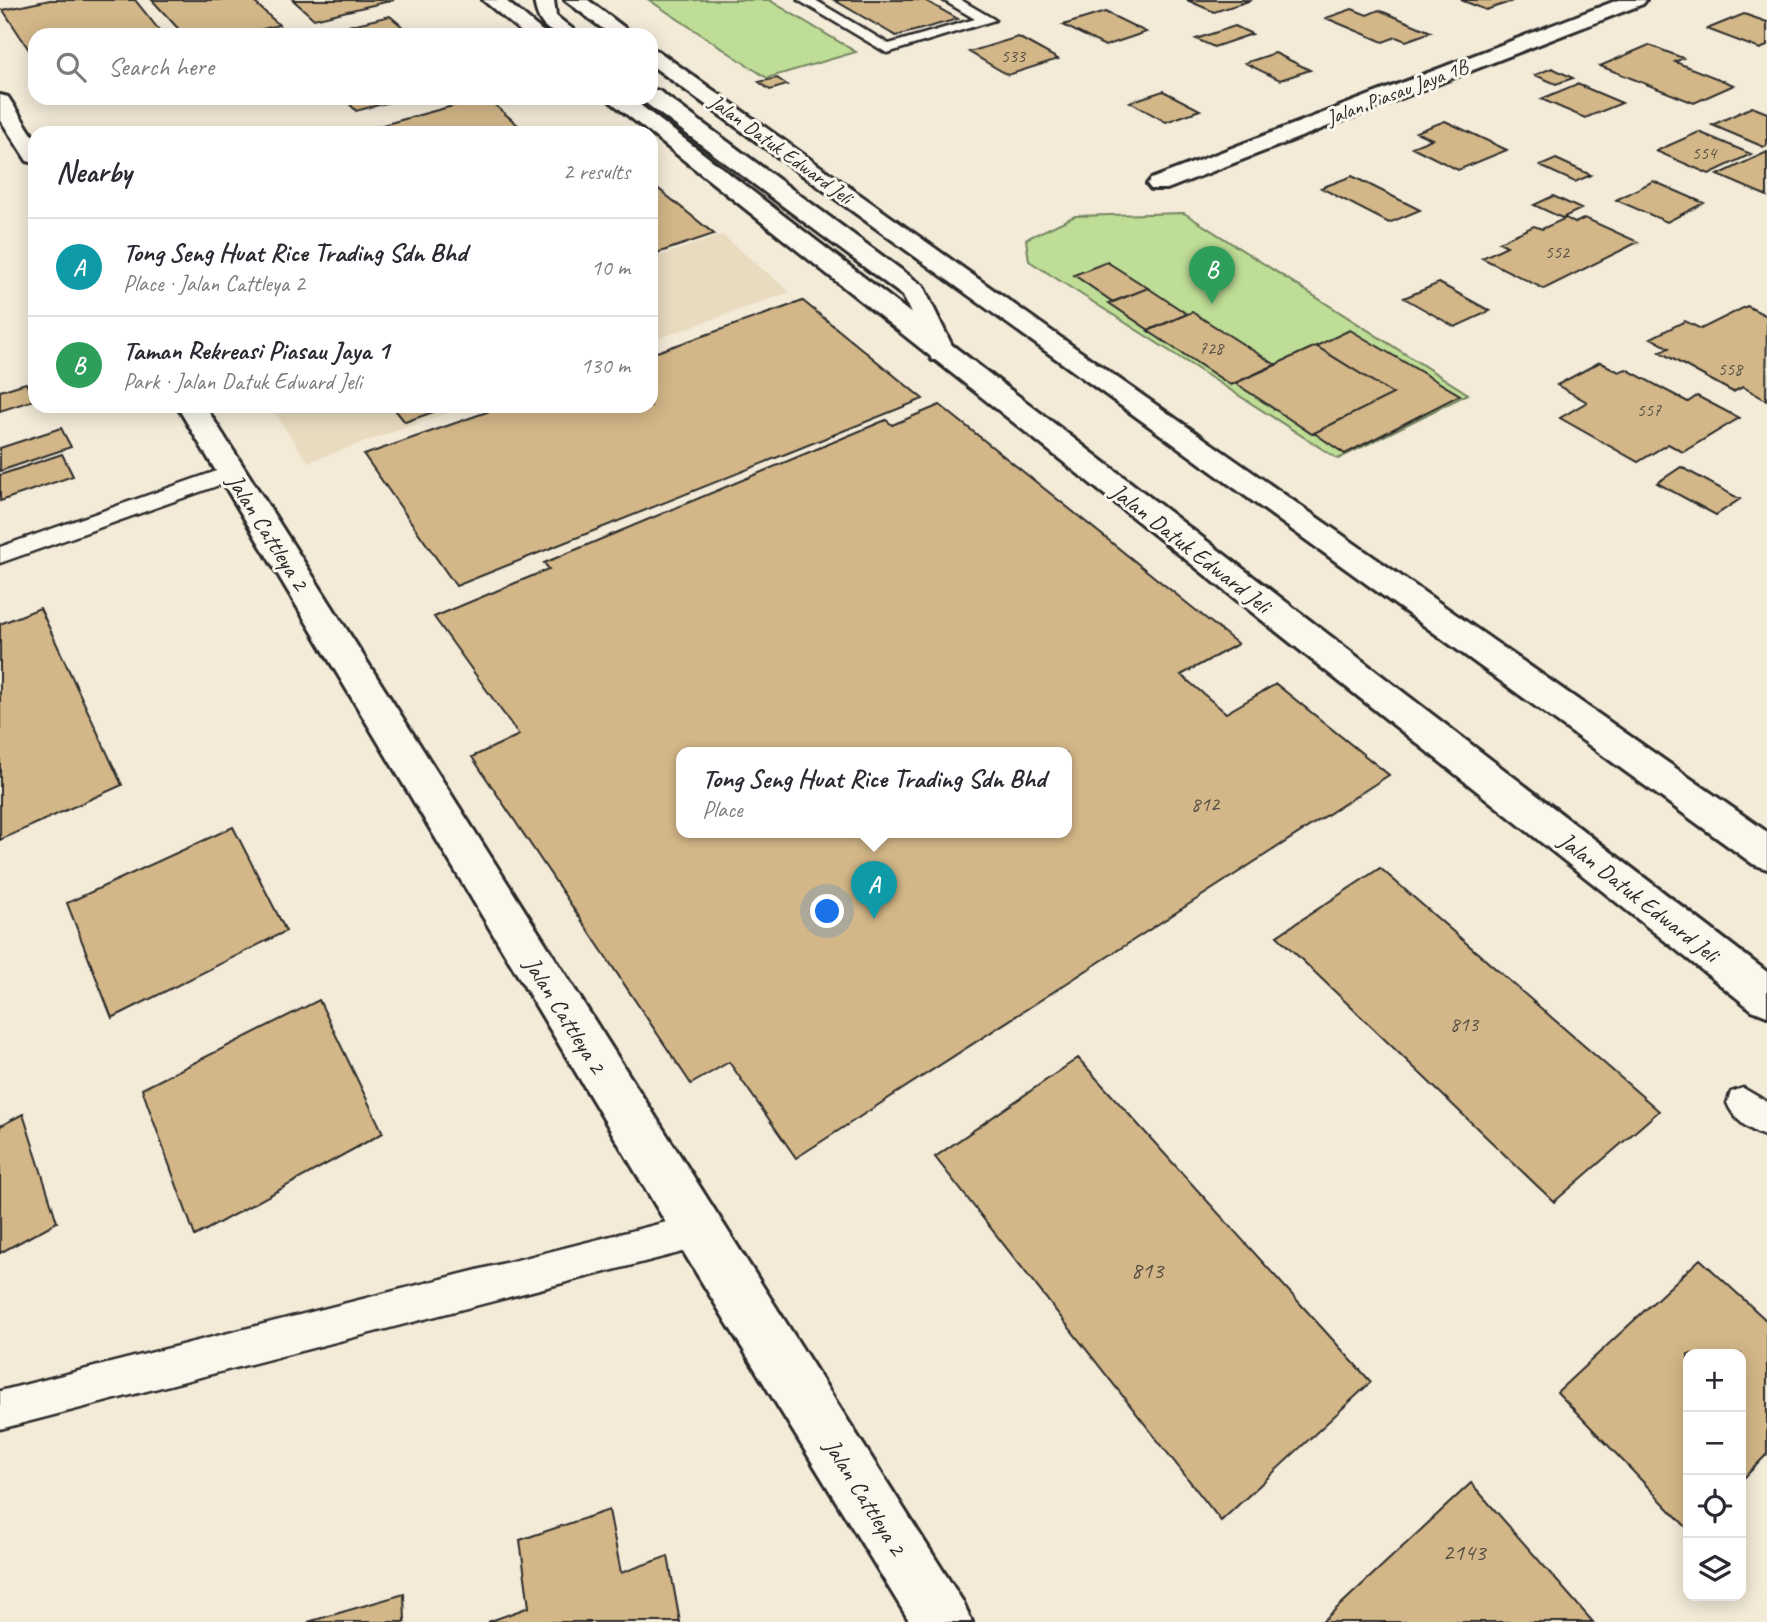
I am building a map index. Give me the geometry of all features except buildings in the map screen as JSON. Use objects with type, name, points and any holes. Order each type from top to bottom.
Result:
[{"type":"street","points":[[492,0],[528,28]]},
{"type":"street","points":[[544,0],[547,18],[561,28]]},
{"type":"street","points":[[575,0],[614,28]]},
{"type":"street","name":"Jalan Piasau Jaya 1B","points":[[1159,184],[1636,0]]},
{"type":"street","name":"Jalan Datuk Edward Jeli","points":[[658,60],[1099,378],[1767,853]]},
{"type":"street","points":[[658,101],[914,292],[942,354]]},
{"type":"street","points":[[0,102],[28,145]]},
{"type":"street","name":"Jalan Datuk Edward Jeli","points":[[626,105],[653,126]]},
{"type":"street","name":"Jalan Datuk Edward Jeli","points":[[658,130],[1767,997]]},
{"type":"street","name":"Jalan Cattleya 2","points":[[195,413],[698,1231],[943,1622]]},
{"type":"lane","points":[[805,0],[887,49],[988,20],[950,0]]},
{"type":"lane","points":[[0,555],[231,474]]},
{"type":"lane","points":[[0,1410],[698,1231]]},
{"type":"shaded area","points":[[722,235],[790,292],[658,339],[658,257]]},
{"type":"shaded area","points":[[275,413],[447,413],[308,462]]},
{"type":"green space","points":[[649,0],[769,0],[856,52],[767,78]]},
{"type":"green space","points":[[1184,213],[1468,394],[1338,459],[1029,261],[1026,239],[1075,216]]},
{"type":"place","name":"Taman Rekreasi Piasau Jaya 1","points":[[1212,304]]},
{"type":"place","name":"Tong Seng Huat Rice Trading Sdn Bhd","points":[[874,919]]}]
